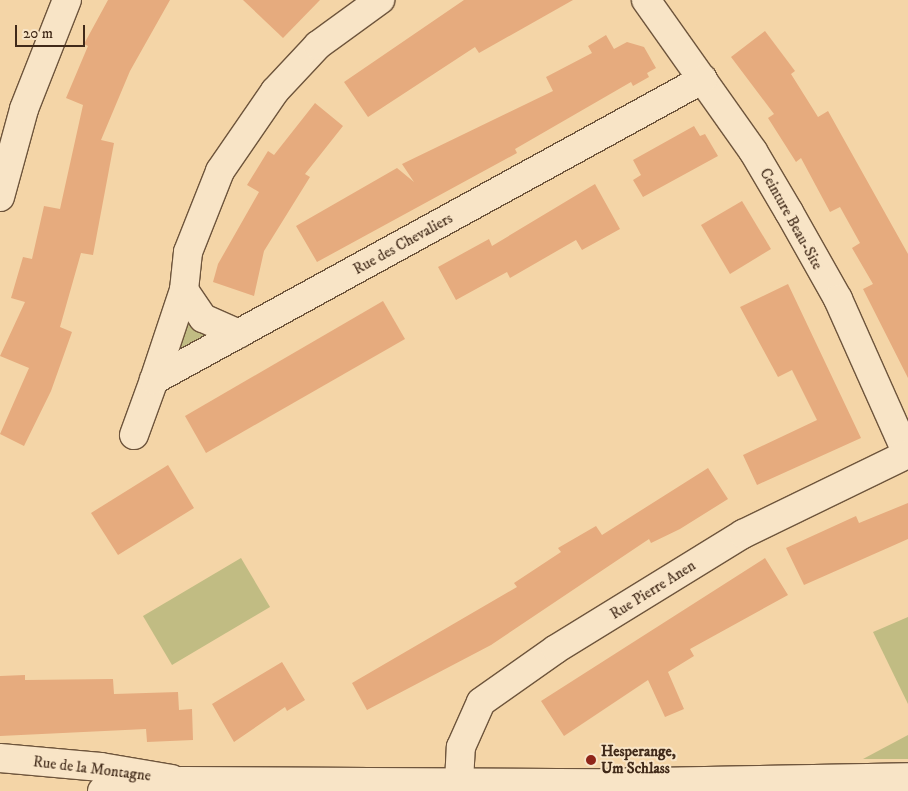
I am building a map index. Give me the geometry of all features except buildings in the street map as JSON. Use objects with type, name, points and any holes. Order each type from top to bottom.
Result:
[{"type":"street","points":[[0,197],[24,109],[67,0]]},
{"type":"street","points":[[134,435],[184,290],[188,252],[220,171],[275,91],[318,45],[380,0]]},
{"type":"street","name":"Ceinture Beau-Site","points":[[646,0],[753,150],[838,299],[908,454]]},
{"type":"street","name":"Rue des Chevaliers","points":[[154,380],[703,79]]},
{"type":"street","points":[[184,290],[203,318],[239,334]]},
{"type":"street","name":"Rue Pierre Anen","points":[[459,782],[461,747],[481,702],[556,649],[743,534],[908,454]]},
{"type":"street","name":"Rue de la Montagne","points":[[0,758],[102,767],[183,781]]},
{"type":"street","points":[[102,791],[183,781],[789,780],[874,787],[908,777]]},
{"type":"street","points":[[789,780],[817,791]]},
{"type":"shaded area","points":[[185,317],[209,339],[173,360]]},
{"type":"shaded area","points":[[241,558],[270,607],[172,665],[143,616]]},
{"type":"shaded area","points":[[908,617],[908,704],[873,632]]},
{"type":"shaded area","points":[[908,735],[908,759],[863,759]]},
{"type":"place","name":"Hesperange, Um Schlass","points":[[591,760]]}]
